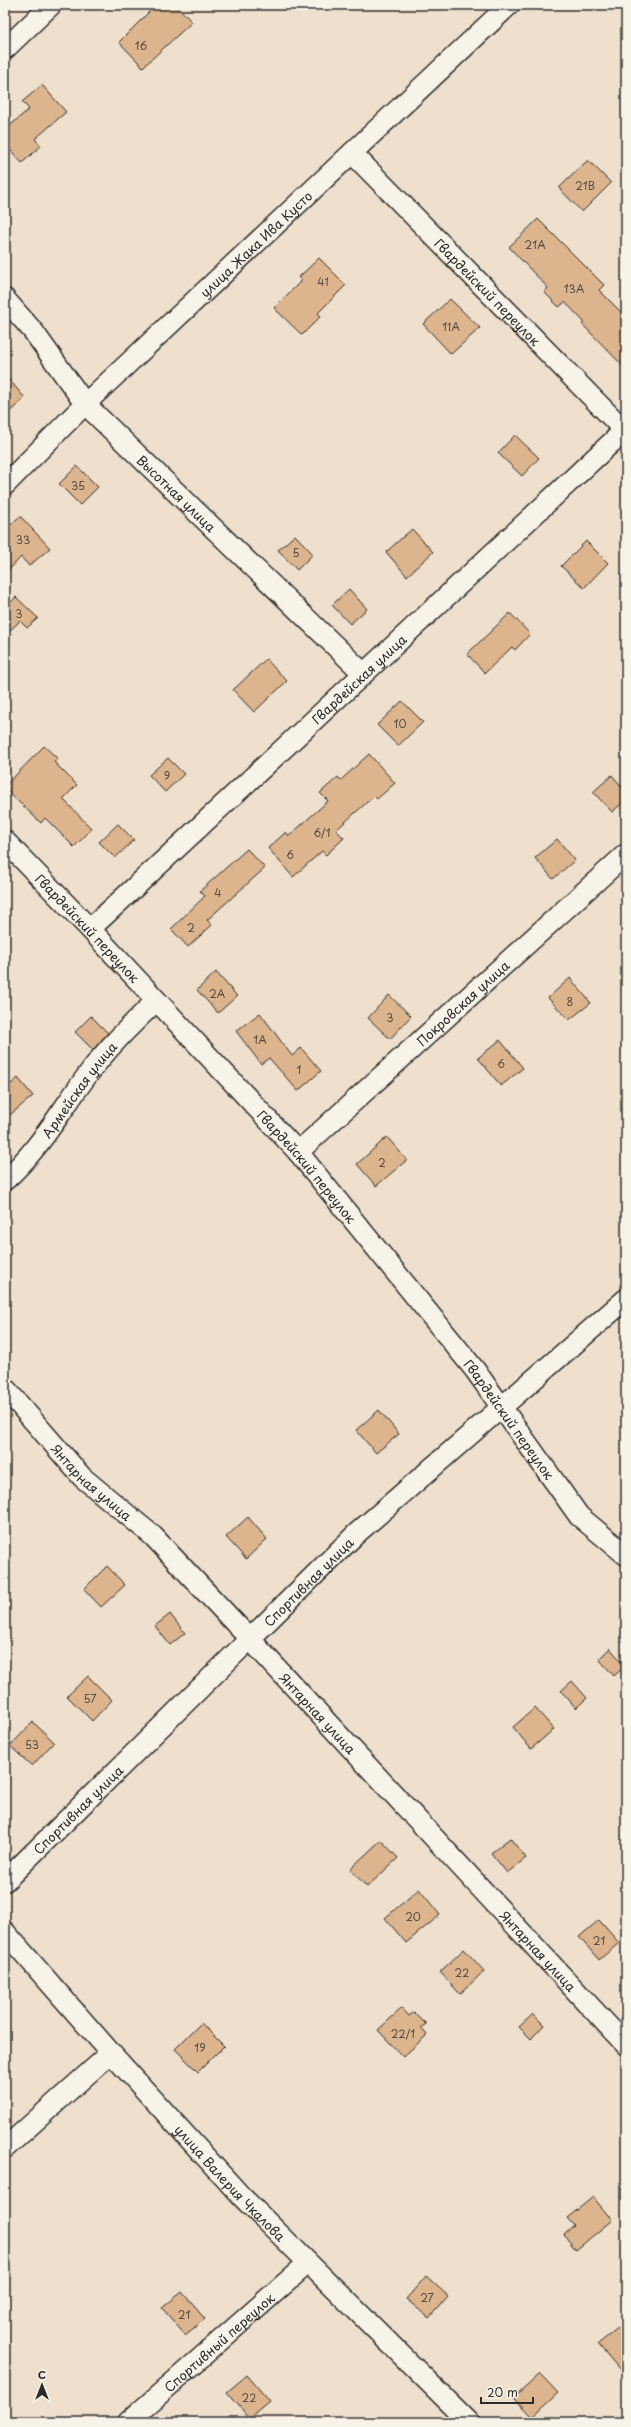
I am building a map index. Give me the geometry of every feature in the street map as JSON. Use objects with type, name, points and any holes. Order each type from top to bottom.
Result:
[{"type":"street","points":[[5,49],[52,5]]},
{"type":"street","name":"улица Жака Ива Кусто","points":[[5,485],[85,404],[509,5]]},
{"type":"street","name":"Гвардейский переулок","points":[[352,153],[625,429]]},
{"type":"street","name":"Высотная улица","points":[[5,299],[33,331],[85,404],[363,673]]},
{"type":"street","name":"Гвардейская улица","points":[[90,929],[625,429]]},
{"type":"street","name":"Гвардейский переулок","points":[[5,841],[90,929],[298,1152],[475,1370],[580,1516],[626,1556]]},
{"type":"street","name":"Покровская улица","points":[[298,1152],[626,854]]},
{"type":"street","name":"Армейская улица","points":[[5,1180],[52,1127],[86,1076],[123,1031],[156,1001]]},
{"type":"street","name":"Спортивная улица","points":[[5,1881],[249,1638],[356,1534],[626,1299]]},
{"type":"street","name":"Янтарная улица","points":[[5,1388],[82,1477],[153,1536],[626,2045]]},
{"type":"street","name":"улица Валерия Чкалова","points":[[5,1932],[111,2054],[241,2196],[469,2422]]},
{"type":"street","points":[[5,2148],[111,2054]]},
{"type":"street","name":"Спортивный переулок","points":[[128,2422],[308,2263]]},
{"type":"building","points":[[156,5],[176,5],[192,22],[143,67],[119,42]]},
{"type":"building","points":[[42,85],[66,112],[35,139],[41,146],[22,163],[5,144],[5,130],[29,109],[22,102]]},
{"type":"building","points":[[588,160],[611,183],[582,212],[559,188]]},
{"type":"building","points":[[538,219],[604,285],[599,290],[626,317],[626,369],[582,324],[584,322],[565,302],[559,307],[544,292],[548,288],[509,247]]},
{"type":"building","points":[[319,258],[346,285],[318,313],[321,316],[302,335],[274,308],[302,280],[299,277]]},
{"type":"building","points":[[450,299],[480,328],[451,354],[423,324]]},
{"type":"building","points":[[5,375],[25,398],[5,416]]},
{"type":"building","points":[[515,435],[539,458],[522,476],[498,453]]},
{"type":"building","points":[[77,466],[98,487],[80,505],[59,484]]},
{"type":"building","points":[[20,516],[50,548],[29,566],[21,557],[5,574],[5,530]]},
{"type":"building","points":[[412,529],[433,552],[407,576],[386,552]]},
{"type":"building","points":[[295,535],[313,554],[297,570],[278,550]]},
{"type":"building","points":[[586,541],[608,563],[584,588],[561,566]]},
{"type":"building","points":[[349,589],[367,609],[350,624],[332,605]]},
{"type":"building","points":[[16,597],[38,618],[27,628],[20,621],[5,635],[5,608]]},
{"type":"building","points":[[510,613],[530,634],[515,650],[512,647],[485,673],[467,654]]},
{"type":"building","points":[[266,659],[287,681],[254,712],[233,690]]},
{"type":"building","points":[[402,701],[423,722],[398,746],[377,725]]},
{"type":"building","points":[[44,746],[58,759],[54,762],[77,785],[63,799],[92,829],[74,847],[45,818],[41,823],[5,789],[5,786]]},
{"type":"building","points":[[369,754],[395,783],[377,799],[374,796],[336,830],[344,838],[326,855],[322,851],[293,877],[268,848],[286,832],[289,836],[328,801],[320,793],[338,777],[341,780]]},
{"type":"building","points":[[168,758],[184,774],[165,792],[149,775]]},
{"type":"building","points":[[612,775],[626,792],[626,800],[612,812],[593,792]]},
{"type":"building","points":[[118,824],[134,840],[115,858],[99,842]]},
{"type":"building","points":[[557,839],[575,860],[553,879],[535,858]]},
{"type":"building","points":[[247,849],[265,868],[207,920],[212,925],[188,947],[171,929],[205,896],[200,891]]},
{"type":"building","points":[[216,972],[237,996],[218,1013],[197,990]]},
{"type":"building","points":[[570,978],[591,1003],[569,1020],[548,998]]},
{"type":"building","points":[[389,995],[411,1016],[390,1039],[368,1018]]},
{"type":"building","points":[[260,1013],[292,1056],[301,1048],[321,1071],[298,1091],[269,1058],[261,1064],[236,1031]]},
{"type":"building","points":[[91,1016],[108,1033],[93,1050],[75,1032]]},
{"type":"building","points":[[500,1040],[523,1068],[501,1086],[478,1058]]},
{"type":"building","points":[[18,1078],[33,1096],[5,1119],[5,1089]]},
{"type":"building","points":[[387,1137],[407,1160],[376,1186],[357,1164]]},
{"type":"building","points":[[379,1410],[399,1434],[376,1453],[356,1430]]},
{"type":"building","points":[[248,1517],[267,1539],[246,1559],[226,1537]]},
{"type":"building","points":[[107,1566],[125,1585],[101,1607],[84,1589]]},
{"type":"building","points":[[170,1614],[185,1633],[170,1645],[155,1626]]},
{"type":"building","points":[[610,1648],[625,1666],[614,1676],[599,1659]]},
{"type":"building","points":[[88,1676],[112,1700],[92,1721],[67,1696]]},
{"type":"building","points":[[572,1681],[587,1698],[576,1708],[561,1691]]},
{"type":"building","points":[[535,1708],[554,1729],[531,1749],[513,1727]]},
{"type":"building","points":[[33,1722],[54,1742],[32,1766],[10,1746]]},
{"type":"building","points":[[510,1838],[526,1858],[507,1873],[491,1853]]},
{"type":"building","points":[[381,1840],[398,1858],[367,1887],[350,1869]]},
{"type":"building","points":[[419,1889],[440,1915],[406,1943],[385,1918]]},
{"type":"building","points":[[599,1920],[619,1943],[599,1960],[579,1937]]},
{"type":"building","points":[[464,1949],[484,1971],[460,1994],[440,1972]]},
{"type":"building","points":[[402,2008],[409,2016],[414,2012],[426,2024],[421,2028],[427,2035],[403,2057],[378,2030]]},
{"type":"building","points":[[533,2014],[544,2025],[531,2039],[519,2027]]},
{"type":"building","points":[[201,2023],[224,2046],[198,2072],[175,2049]]},
{"type":"building","points":[[593,2197],[612,2220],[576,2250],[564,2235],[574,2226],[567,2218]]},
{"type":"building","points":[[426,2276],[448,2296],[429,2318],[406,2299]]},
{"type":"building","points":[[182,2292],[205,2319],[185,2335],[162,2308]]},
{"type":"building","points":[[619,2327],[626,2335],[626,2377],[598,2344]]},
{"type":"building","points":[[540,2374],[558,2393],[532,2417],[514,2398]]},
{"type":"building","points":[[247,2375],[270,2402],[250,2419],[227,2392]]}]
